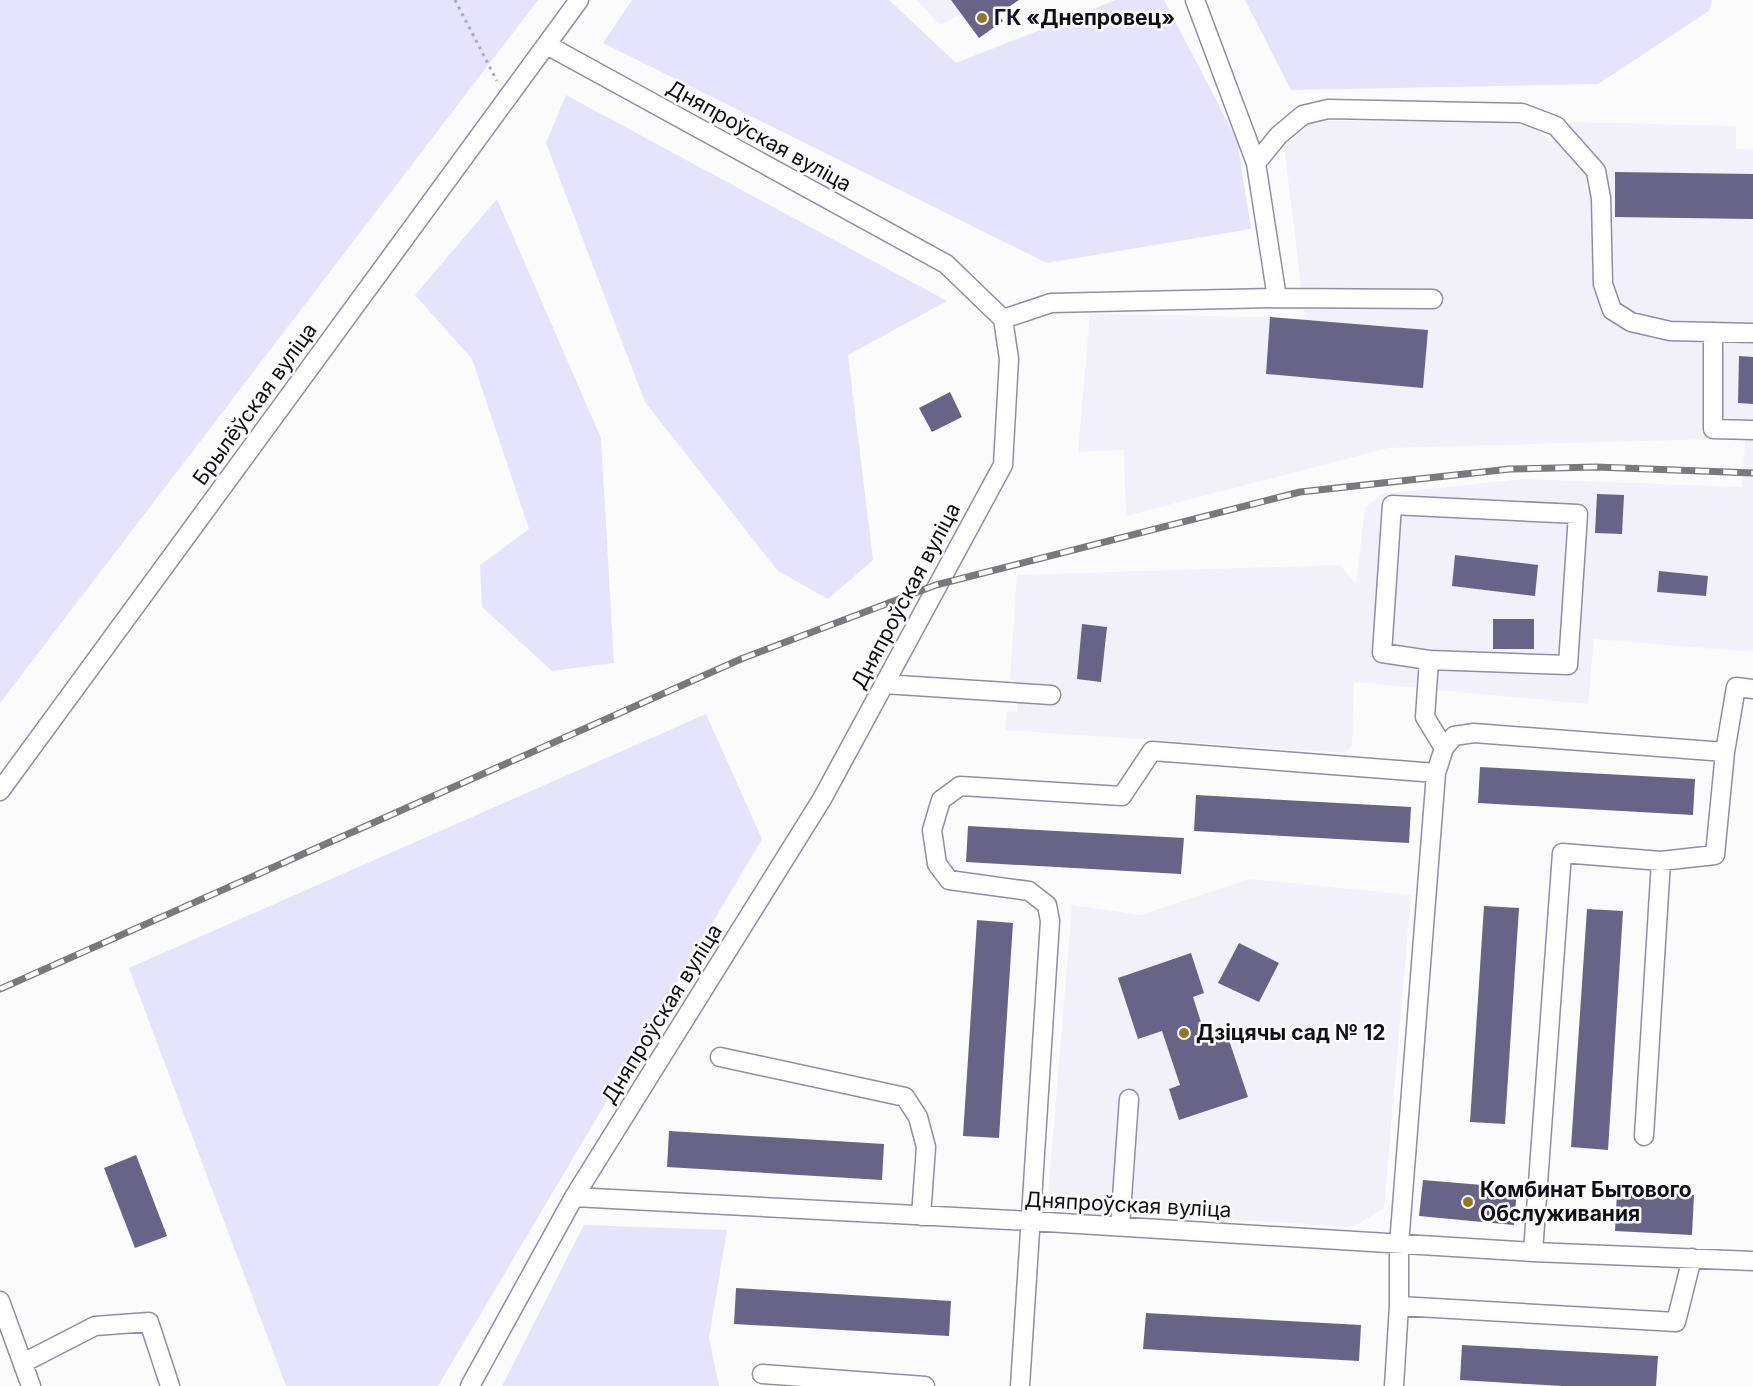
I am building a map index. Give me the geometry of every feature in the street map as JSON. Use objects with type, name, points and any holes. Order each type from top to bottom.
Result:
[{"type":"street","points":[[547,45],[579,0]]},
{"type":"street","points":[[1195,0],[1256,163],[1276,298]]},
{"type":"street","name":"Брылёўская вуліца","points":[[0,791],[547,45]]},
{"type":"street","name":"Дняпроўская вуліца","points":[[547,45],[946,264],[1002,319],[1009,359],[1003,465],[822,800],[574,1197],[1120,1226],[1399,1245],[1753,1261]]},
{"type":"street","points":[[1256,163],[1279,135],[1303,115],[1328,109],[1522,113],[1556,126],[1596,171],[1601,198],[1603,284],[1612,310],[1631,322],[1670,331],[1753,333]]},
{"type":"street","points":[[1002,319],[1052,303],[1276,298],[1433,299]]},
{"type":"street","points":[[1713,332],[1713,429],[1753,430]]},
{"type":"street","points":[[1392,505],[1578,514],[1568,665],[1429,660],[1382,653],[1392,505]]},
{"type":"street","points":[[1429,660],[1425,717],[1444,748]]},
{"type":"street","points":[[884,684],[1051,695]]},
{"type":"street","points":[[1533,1252],[1562,853],[1661,861],[1715,855],[1725,752],[1736,687],[1753,689]]},
{"type":"street","points":[[1394,1386],[1399,1306],[1399,1245],[1436,773],[1444,748],[1454,736],[1474,733],[1725,752]]},
{"type":"street","points":[[1020,1386],[1050,921],[1047,905],[1029,891],[949,880],[937,864],[932,830],[941,800],[960,786],[1122,796],[1152,751],[1436,773]]},
{"type":"street","points":[[1644,1136],[1661,861]]},
{"type":"street","points":[[720,1057],[905,1097],[918,1117],[926,1147],[921,1216]]},
{"type":"street","points":[[1120,1226],[1129,1099]]},
{"type":"street","points":[[470,1386],[574,1197]]},
{"type":"street","points":[[1399,1306],[1676,1322],[1692,1258]]},
{"type":"street","points":[[0,1301],[31,1386]]},
{"type":"street","points":[[23,1363],[95,1326],[149,1322],[170,1386]]},
{"type":"street","points":[[762,1374],[925,1386]]},
{"type":"path","points":[[455,0],[506,99]]},
{"type":"shaded area","points":[[0,0],[538,0],[0,703]]},
{"type":"shaded area","points":[[632,0],[889,0],[956,63],[1116,0],[1164,0],[1237,140],[1251,229],[1047,263],[603,43]]},
{"type":"shaded area","points":[[916,0],[985,0],[940,25]]},
{"type":"shaded area","points":[[1245,0],[1712,0],[1709,11],[1598,84],[1291,90]]},
{"type":"shaded area","points":[[566,95],[947,301],[848,355],[873,560],[828,599],[778,571],[645,402],[546,143]]},
{"type":"shaded area","points":[[1313,121],[1506,122],[1535,128],[1553,142],[1564,135],[1570,122],[1736,126],[1736,149],[1753,148],[1753,652],[1594,639],[1588,704],[1354,682],[1352,745],[1345,753],[1005,730],[1007,711],[1017,712],[1019,684],[1010,679],[1017,575],[1340,565],[1356,584],[1365,508],[1382,494],[1523,479],[1742,487],[1745,440],[1388,448],[1126,516],[1124,450],[1078,452],[1090,314],[1305,319],[1284,146]]},
{"type":"shaded area","points":[[497,199],[601,438],[614,663],[552,671],[482,607],[480,565],[529,529],[472,359],[415,295]]},
{"type":"shaded area","points":[[706,714],[762,839],[438,1386],[286,1386],[129,968]]},
{"type":"shaded area","points":[[1250,879],[1411,895],[1384,1208],[1353,1227],[1047,1208],[1072,905],[1141,915]]},
{"type":"shaded area","points":[[584,1225],[727,1230],[709,1338],[719,1386],[502,1386]]},
{"type":"building","name":"ГК «Днепровец»","points":[[951,0],[1019,0],[998,14],[1003,21],[979,38]]},
{"type":"building","points":[[1615,172],[1753,174],[1753,219],[1615,217]]},
{"type":"building","points":[[1270,317],[1428,330],[1423,388],[1266,374]]},
{"type":"building","points":[[1739,356],[1753,357],[1753,404],[1738,403]]},
{"type":"building","points":[[950,392],[962,417],[932,432],[919,408]]},
{"type":"building","points":[[1597,494],[1624,495],[1622,534],[1595,533]]},
{"type":"building","points":[[1455,555],[1538,565],[1535,596],[1452,586]]},
{"type":"building","points":[[1659,571],[1708,576],[1706,596],[1657,592]]},
{"type":"building","points":[[1493,619],[1534,619],[1534,649],[1493,649]]},
{"type":"building","points":[[1082,624],[1107,627],[1101,682],[1077,679]]},
{"type":"building","points":[[1480,767],[1695,779],[1693,815],[1478,803]]},
{"type":"building","points":[[1196,795],[1411,807],[1409,843],[1194,831]]},
{"type":"building","points":[[968,826],[1184,838],[1181,874],[966,862]]},
{"type":"building","points":[[1484,906],[1519,908],[1505,1124],[1470,1122]]},
{"type":"building","points":[[1587,909],[1623,911],[1608,1150],[1571,1147]]},
{"type":"building","points":[[977,920],[1013,923],[999,1138],[963,1136]]},
{"type":"building","points":[[1239,943],[1279,963],[1259,1002],[1218,983]]},
{"type":"building","name":"Дзіцячы сад № 12","points":[[1191,953],[1204,993],[1193,997],[1207,1041],[1227,1034],[1248,1097],[1179,1120],[1169,1089],[1180,1085],[1162,1031],[1138,1039],[1118,978]]},
{"type":"building","points":[[669,1131],[884,1144],[882,1180],[667,1167]]},
{"type":"building","points":[[136,1155],[167,1236],[135,1248],[104,1168]]},
{"type":"building","name":"Комбинат Бытового Обслуживания","points":[[1423,1180],[1517,1188],[1514,1225],[1419,1216]]},
{"type":"building","points":[[1617,1191],[1694,1195],[1692,1235],[1615,1231]]},
{"type":"building","points":[[736,1288],[951,1301],[949,1336],[734,1324]]},
{"type":"building","points":[[1146,1313],[1361,1325],[1359,1361],[1143,1349]]},
{"type":"building","points":[[1462,1345],[1658,1356],[1656,1386],[1562,1386],[1460,1380]]},
{"type":"railway","points":[[0,989],[741,659],[936,585],[1300,492],[1510,469],[1596,467],[1753,473]]},
{"type":"place","name":"ГК «Днепровец»","points":[[982,18]]},
{"type":"place","name":"Дзіцячы сад № 12","points":[[1184,1033]]},
{"type":"place","name":"Комбинат Бытового Обслуживания","points":[[1468,1202]]}]
